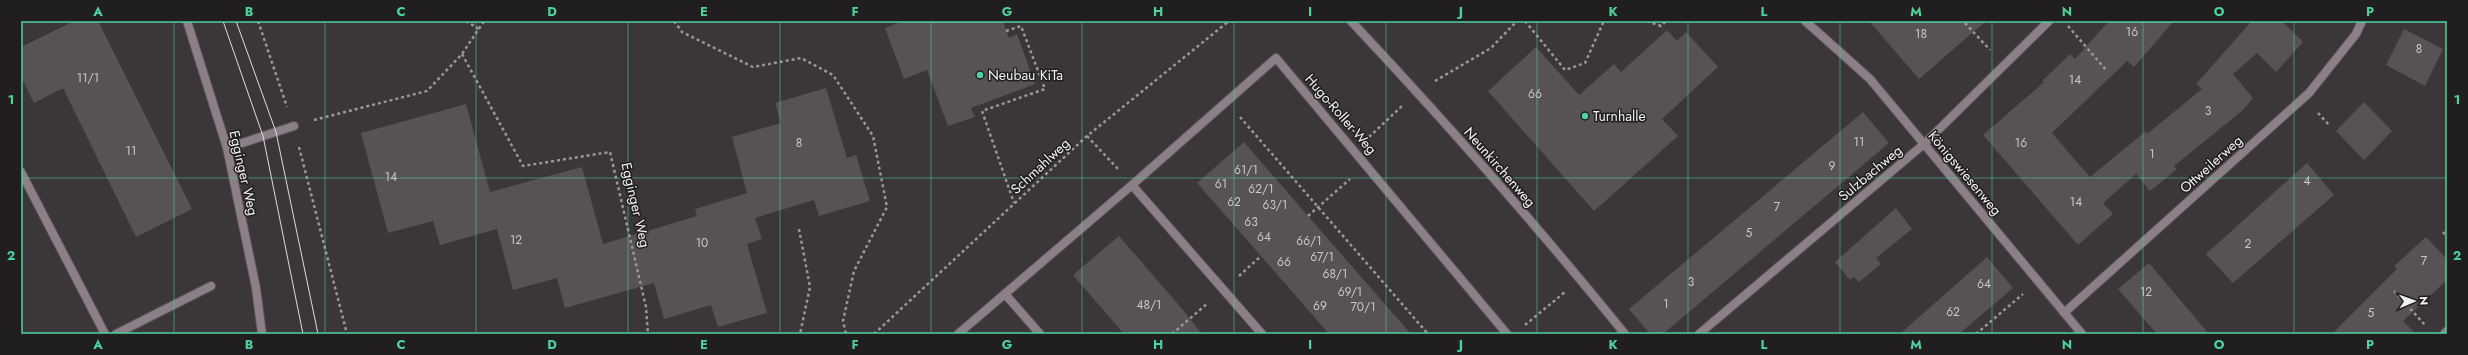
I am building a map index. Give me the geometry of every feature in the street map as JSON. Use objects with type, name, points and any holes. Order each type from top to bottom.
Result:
[{"type":"street","name":"Egginger Weg","points":[[187,21],[227,148],[256,288],[262,334]]},
{"type":"street","name":"Neunkirchenweg","points":[[1351,21],[1418,92],[1581,280],[1625,334]]},
{"type":"street","name":"Königswiesenweg","points":[[1805,21],[1870,79],[2082,334]]},
{"type":"street","name":"Sulzbachweg","points":[[1699,334],[1924,144],[2049,21]]},
{"type":"street","name":"Ottweilerweg","points":[[2064,314],[2309,93],[2356,34],[2362,21]]},
{"type":"street","name":"Hugo-Roller-Weg","points":[[958,334],[1132,185],[1276,58],[1507,334]]},
{"type":"street","points":[[227,148],[294,126]]},
{"type":"street","points":[[21,172],[106,334]]},
{"type":"street","points":[[1132,185],[1262,334]]},
{"type":"street","points":[[116,334],[211,286]]},
{"type":"street","points":[[1005,294],[1040,334]]},
{"type":"street","points":[[2444,334],[2447,331]]},
{"type":"path","points":[[258,21],[294,126],[347,334]]},
{"type":"path","points":[[466,21],[479,29]]},
{"type":"path","points":[[294,126],[427,91],[462,54],[484,21]]},
{"type":"path","points":[[674,21],[682,32],[753,67],[801,58],[833,75],[873,136],[887,207],[854,271],[843,321],[846,334]]},
{"type":"path","name":"Schmahlweg","points":[[874,334],[1087,136],[1229,21]]},
{"type":"path","points":[[1354,150],[1418,92],[1491,48],[1517,21]]},
{"type":"path","points":[[1526,21],[1565,70],[1585,63],[1603,23],[1606,21]]},
{"type":"path","points":[[1647,21],[1661,26],[1666,21]]},
{"type":"path","points":[[2064,21],[2106,70]]},
{"type":"path","points":[[1965,23],[2004,65]]},
{"type":"path","points":[[1006,31],[1021,26],[1045,89],[982,111],[1014,203]]},
{"type":"path","name":"Egginger Weg","points":[[462,54],[523,166],[610,152],[646,308],[648,334]]},
{"type":"path","points":[[1227,101],[1428,334]]},
{"type":"path","points":[[1087,136],[1132,185]]},
{"type":"path","points":[[1308,216],[1367,165]]},
{"type":"path","points":[[799,229],[810,287],[800,334]]},
{"type":"path","points":[[2443,232],[2447,237]]},
{"type":"path","points":[[1172,334],[1261,256]]},
{"type":"path","points":[[1520,329],[1581,280]]},
{"type":"path","points":[[1976,334],[2038,282]]},
{"type":"path","points":[[2394,291],[2428,329]]},
{"type":"building","points":[[74,21],[98,21],[192,209],[136,237],[63,88],[34,103],[21,77],[21,47]]},
{"type":"building","name":"Neubau KiTa","points":[[903,21],[1003,21],[1009,38],[1017,34],[1035,84],[971,108],[975,117],[948,126],[927,70],[904,79],[885,28]]},
{"type":"building","points":[[1869,21],[1986,21],[1919,79]]},
{"type":"building","points":[[2109,21],[2174,21],[2134,67],[2127,61],[2052,133],[2090,177],[2146,131],[2147,134],[2202,89],[2196,84],[2252,21],[2282,21],[2303,42],[2276,72],[2257,53],[2233,74],[2253,98],[2243,110],[2174,166],[2177,169],[2150,191],[2136,174],[2103,203],[2113,214],[2078,245],[1983,135],[2044,82],[2042,81],[2070,54],[2075,59]]},
{"type":"building","points":[[2404,29],[2443,49],[2425,86],[2386,65]]},
{"type":"building","name":"Turnhalle","points":[[1667,30],[1677,41],[1686,32],[1718,67],[1662,119],[1678,136],[1594,211],[1488,91],[1536,47],[1579,95],[1614,64],[1621,72]]},
{"type":"building","points":[[826,88],[847,158],[856,155],[870,201],[819,216],[814,200],[755,218],[762,239],[747,244],[767,313],[718,327],[711,305],[664,319],[654,283],[565,308],[557,278],[513,290],[497,229],[440,245],[433,221],[388,233],[361,133],[466,104],[490,192],[582,167],[603,244],[697,216],[695,209],[747,193],[732,137],[781,123],[775,103]]},
{"type":"building","points":[[2364,102],[2392,131],[2364,160],[2336,131]]},
{"type":"building","points":[[1863,112],[1889,143],[1663,334],[1650,334],[1629,309]]},
{"type":"building","points":[[1244,142],[1411,334],[1329,334],[1197,183]]},
{"type":"building","points":[[2307,163],[2334,195],[2233,283],[2206,254]]},
{"type":"building","points":[[1896,208],[1912,229],[1876,258],[1881,264],[1859,282],[1854,277],[1850,280],[1835,262]]},
{"type":"building","points":[[1119,236],[1202,334],[1124,334],[1073,275]]},
{"type":"building","points":[[2426,237],[2447,259],[2447,280],[2403,321],[2416,334],[2332,334],[2397,269],[2394,266]]},
{"type":"building","points":[[1987,257],[2013,288],[1959,334],[1900,334]]},
{"type":"building","points":[[2149,263],[2209,334],[2157,334],[2118,289]]},
{"type":"tram line","points":[[223,21],[263,136],[303,334]]},
{"type":"tram line","points":[[236,21],[276,132],[318,334]]},
{"type":"place","name":"Neubau KiTa","points":[[980,75]]},
{"type":"place","name":"Turnhalle","points":[[1585,116]]}]
